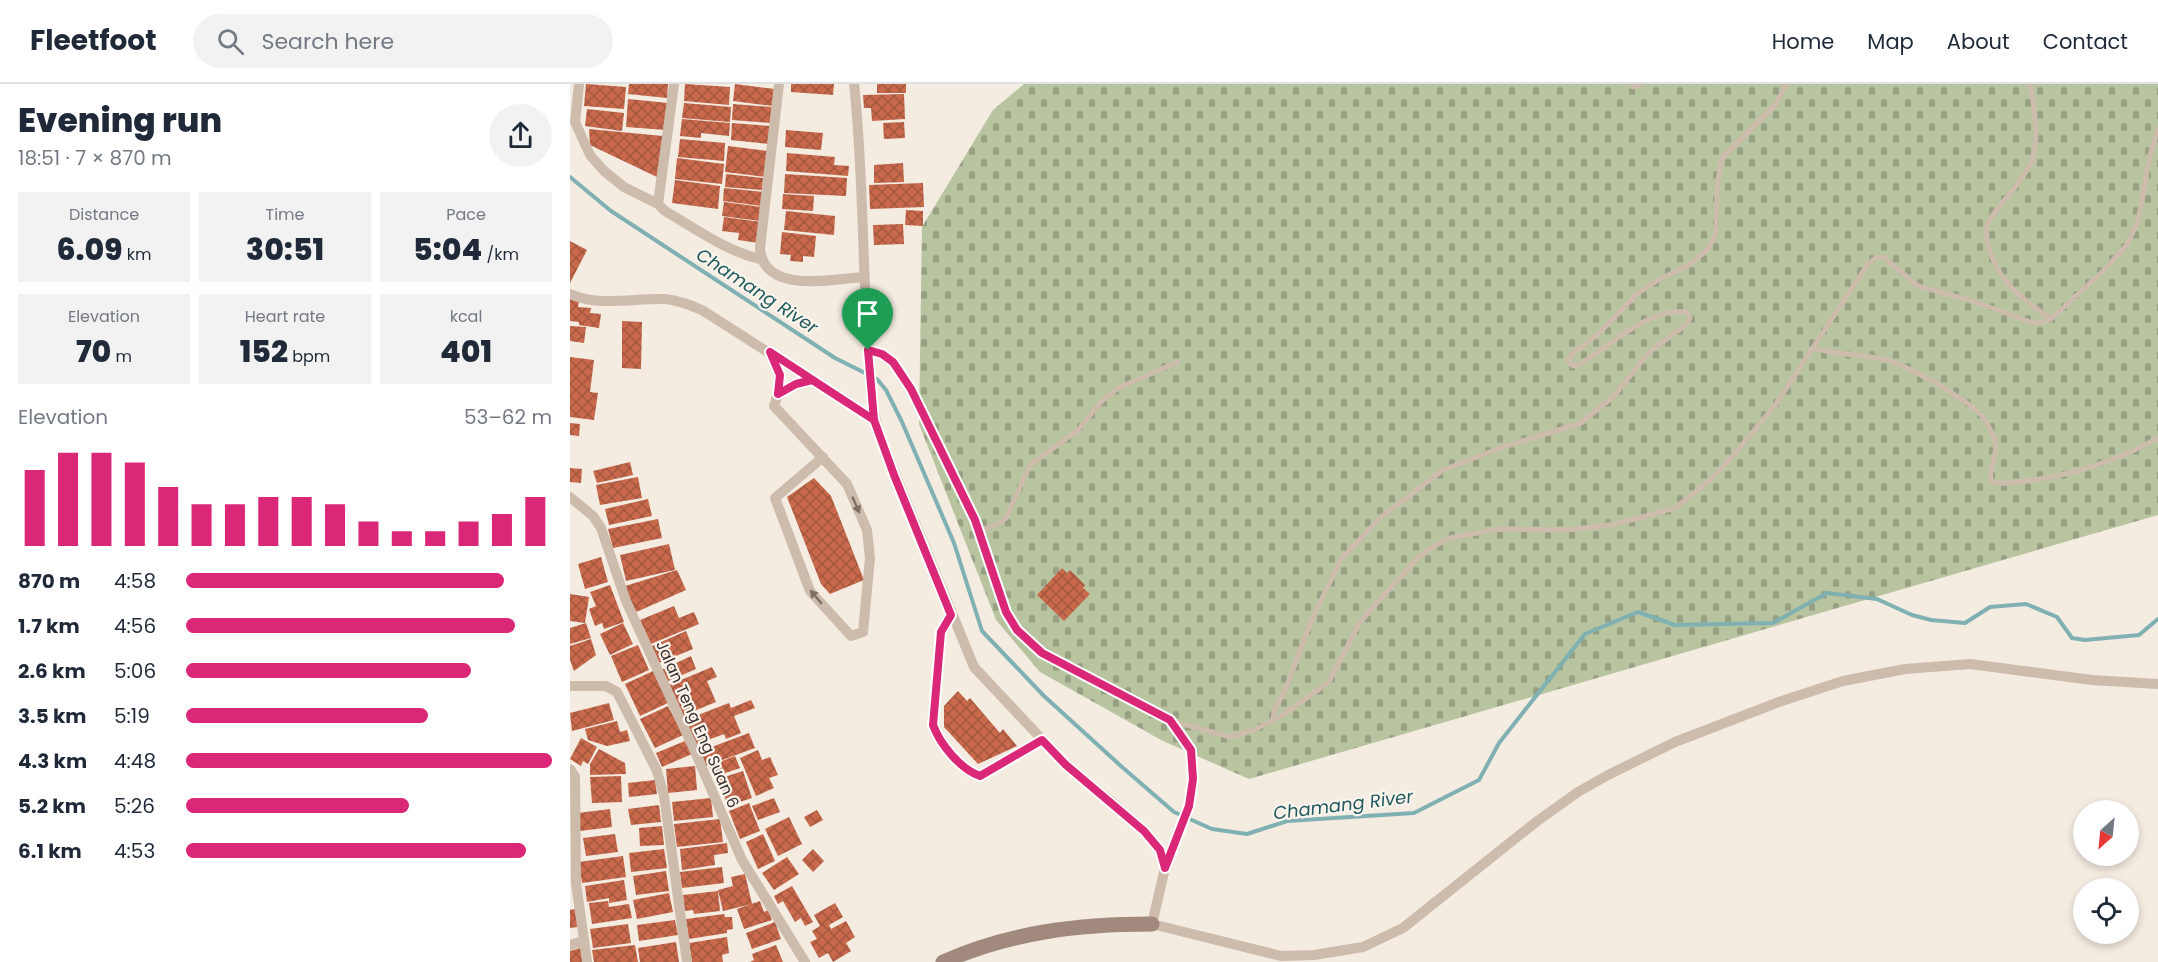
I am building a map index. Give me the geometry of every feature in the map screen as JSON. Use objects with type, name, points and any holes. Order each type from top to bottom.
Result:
[{"type":"street","points":[[579,84],[575,122],[590,155],[604,171],[624,187],[658,204],[665,211],[734,250],[748,257],[761,259]]},
{"type":"street","points":[[658,204],[674,84]]},
{"type":"street","points":[[779,84],[760,248],[761,259],[767,268],[799,282],[864,277]]},
{"type":"street","points":[[854,84],[860,150],[870,393],[874,420],[894,475],[974,667],[1066,765],[1144,831],[1160,850],[1165,868],[1152,924]]},
{"type":"street","points":[[570,294],[585,300],[601,301],[666,299],[702,310],[874,420]]},
{"type":"street","points":[[770,352],[780,375],[774,406],[824,457],[847,484],[867,530],[870,558],[863,632],[851,636],[810,591],[775,498],[824,457]]},
{"type":"street","points":[[778,394],[796,384],[812,380]]},
{"type":"street","name":"Jalan Teng Eng Suan 6","points":[[570,497],[593,516],[601,528],[626,601],[742,860],[805,962]]},
{"type":"street","points":[[951,615],[941,632],[933,725],[938,738],[969,772],[980,776],[1042,740]]},
{"type":"street","points":[[943,962],[972,956],[1010,938],[1077,926],[1152,924],[1281,956],[1314,955],[1363,947],[1403,928],[1536,822],[1578,792],[1645,755],[1779,702],[1843,681],[1905,669],[1971,664],[2091,680],[2158,684]]},
{"type":"street","points":[[570,686],[606,686],[617,692],[657,771],[664,796],[687,962]]},
{"type":"street","points":[[570,769],[575,777],[576,883],[587,962]]},
{"type":"street","points":[[570,945],[583,941]]},
{"type":"lane","points":[[1633,87],[1640,84]]},
{"type":"lane","points":[[1273,721],[1274,711],[1290,678],[1312,619],[1341,559],[1381,517],[1443,470],[1500,448],[1581,423],[1615,395],[1649,352],[1688,324],[1690,317],[1686,312],[1665,313],[1632,329],[1580,364],[1574,366],[1568,360],[1574,352],[1598,335],[1638,293],[1689,265],[1708,249],[1716,233],[1717,186],[1722,158],[1776,104],[1786,84]]},
{"type":"lane","points":[[2030,84],[2034,111],[2033,155],[2024,174],[1989,220],[1986,238],[1994,264],[2004,280],[2021,298],[2051,319]]},
{"type":"lane","points":[[868,350],[886,356],[902,373],[963,494],[1006,612],[1017,630],[1042,653],[1170,720],[1230,737],[1254,730],[1273,721],[1329,682],[1360,622],[1427,550],[1450,538],[1498,529],[1567,530],[1616,524],[1675,508],[1709,481],[1776,404],[1868,264],[1880,256],[1912,282],[1926,289],[1973,301],[2030,322],[2051,319],[2103,271],[2127,245],[2138,221],[2150,155],[2158,129]]},
{"type":"lane","points":[[1814,348],[1830,353],[1887,360],[1912,371],[1967,403],[1983,417],[1995,440],[1996,450],[1990,476],[1991,481],[1995,483],[2045,478],[2090,469],[2126,455],[2158,438]]},
{"type":"lane","points":[[978,531],[998,524],[1006,518],[1030,465],[1078,430],[1118,387],[1178,362]]},
{"type":"lane","points":[[1165,868],[1189,806],[1193,779],[1191,750],[1170,720]]},
{"type":"green space","points":[[1024,84],[2158,84],[2158,515],[1249,779],[1163,741],[1040,672],[996,620],[919,424],[922,227],[993,110]]},
{"type":"building","points":[[586,84],[626,87],[624,109],[584,106]]},
{"type":"building","points":[[629,84],[668,84],[667,98],[628,94]]},
{"type":"building","points":[[685,84],[730,87],[729,105],[684,101]]},
{"type":"building","points":[[735,84],[775,89],[773,106],[733,101]]},
{"type":"building","points":[[791,84],[834,84],[833,95],[791,92]]},
{"type":"building","points":[[877,84],[906,84],[906,93],[877,93]]},
{"type":"building","points":[[904,94],[905,119],[872,121],[871,108],[864,108],[863,95]]},
{"type":"building","points":[[628,99],[668,103],[666,130],[626,127]]},
{"type":"building","points":[[684,103],[731,107],[730,122],[682,118]]},
{"type":"building","points":[[733,104],[772,107],[770,123],[732,120]]},
{"type":"building","points":[[587,109],[624,113],[622,131],[585,126]]},
{"type":"building","points":[[682,119],[730,123],[729,136],[701,133],[701,138],[680,136]]},
{"type":"building","points":[[904,122],[905,138],[884,139],[883,123]]},
{"type":"building","points":[[732,123],[770,126],[769,144],[731,140]]},
{"type":"building","points":[[589,129],[663,136],[659,178],[590,145]]},
{"type":"building","points":[[786,130],[823,133],[821,150],[785,147]]},
{"type":"building","points":[[680,139],[725,143],[724,161],[678,157]]},
{"type":"building","points":[[728,146],[769,151],[766,177],[725,172]]},
{"type":"building","points":[[787,153],[835,157],[834,165],[849,166],[848,176],[786,171]]},
{"type":"building","points":[[677,158],[724,164],[722,184],[675,179]]},
{"type":"building","points":[[903,163],[904,182],[874,183],[874,165]]},
{"type":"building","points":[[726,174],[763,178],[762,190],[725,187]]},
{"type":"building","points":[[785,174],[847,178],[846,196],[784,193]]},
{"type":"building","points":[[675,180],[720,186],[718,209],[672,203]]},
{"type":"building","points":[[923,183],[924,207],[870,209],[869,185]]},
{"type":"building","points":[[724,188],[764,192],[762,206],[723,201]]},
{"type":"building","points":[[783,194],[814,196],[813,211],[782,209]]},
{"type":"building","points":[[724,202],[762,207],[760,221],[722,216]]},
{"type":"building","points":[[906,210],[923,211],[923,226],[905,225]]},
{"type":"building","points":[[786,211],[835,216],[834,235],[784,230]]},
{"type":"building","points":[[724,217],[761,222],[759,243],[738,240],[739,233],[722,231]]},
{"type":"building","points":[[903,224],[904,244],[874,245],[873,225]]},
{"type":"building","points":[[782,232],[816,236],[814,257],[803,256],[803,262],[790,261],[791,255],[780,254]]},
{"type":"building","points":[[570,241],[587,250],[570,283]]},
{"type":"building","points":[[570,295],[579,299],[578,307],[591,308],[590,313],[601,314],[599,328],[570,321]]},
{"type":"building","points":[[622,321],[642,322],[641,369],[622,368]]},
{"type":"building","points":[[570,326],[586,327],[584,343],[570,341]]},
{"type":"building","points":[[570,357],[594,360],[590,392],[598,393],[594,420],[570,417]]},
{"type":"building","points":[[570,423],[580,424],[579,436],[570,435]]},
{"type":"building","points":[[630,462],[633,475],[597,483],[593,471]]},
{"type":"building","points":[[570,468],[582,469],[581,483],[570,482]]},
{"type":"building","points":[[638,477],[642,498],[600,505],[596,485]]},
{"type":"building","points":[[814,478],[831,496],[864,580],[830,594],[821,584],[787,497]]},
{"type":"building","points":[[648,499],[652,516],[609,525],[605,509]]},
{"type":"building","points":[[658,519],[662,538],[613,548],[608,529]]},
{"type":"building","points":[[669,544],[675,570],[626,581],[620,555]]},
{"type":"building","points":[[601,557],[608,582],[585,589],[578,564]]},
{"type":"building","points":[[1062,568],[1067,573],[1070,570],[1085,585],[1083,588],[1090,594],[1064,621],[1037,595]]},
{"type":"building","points":[[677,570],[686,590],[634,613],[622,587]]},
{"type":"building","points":[[610,585],[624,622],[604,629],[602,623],[595,626],[589,609],[596,606],[590,592]]},
{"type":"building","points":[[570,594],[589,597],[585,623],[570,621]]},
{"type":"building","points":[[674,606],[679,618],[694,612],[699,624],[651,644],[640,620]]},
{"type":"building","points":[[586,623],[591,638],[570,644],[570,628]]},
{"type":"building","points":[[623,623],[633,644],[610,655],[600,634]]},
{"type":"building","points":[[686,631],[693,649],[659,663],[652,646]]},
{"type":"building","points":[[591,639],[596,655],[574,671],[570,660],[570,646]]},
{"type":"building","points":[[638,645],[649,670],[622,682],[611,656]]},
{"type":"building","points":[[691,656],[696,669],[666,682],[661,670]]},
{"type":"building","points":[[712,667],[717,677],[707,681],[716,702],[682,716],[669,685]]},
{"type":"building","points":[[653,671],[668,703],[640,716],[625,684]]},
{"type":"building","points":[[958,691],[967,701],[970,698],[1000,733],[1003,729],[1017,746],[978,764],[944,727],[944,706]]},
{"type":"building","points":[[751,700],[755,708],[734,716],[741,733],[726,739],[724,734],[695,745],[685,720],[729,703],[731,708]]},
{"type":"building","points":[[609,703],[614,720],[572,731],[570,713]]},
{"type":"building","points":[[668,706],[683,735],[655,748],[640,719]]},
{"type":"building","points":[[617,721],[620,732],[627,730],[630,741],[607,746],[588,740],[585,729]]},
{"type":"building","points":[[749,733],[755,748],[706,766],[701,751]]},
{"type":"building","points":[[581,738],[597,747],[588,764],[583,761],[581,766],[570,759]]},
{"type":"building","points":[[685,741],[692,754],[662,767],[656,753]]},
{"type":"building","points":[[599,749],[625,763],[626,774],[590,775],[590,764]]},
{"type":"building","points":[[758,750],[762,760],[770,757],[778,775],[769,778],[774,788],[756,796],[740,758]]},
{"type":"building","points":[[735,756],[740,768],[714,777],[709,766]]},
{"type":"building","points":[[695,766],[697,790],[668,793],[666,769]]},
{"type":"building","points":[[743,771],[752,798],[728,806],[718,779]]},
{"type":"building","points":[[621,776],[622,802],[592,803],[590,777]]},
{"type":"building","points":[[655,780],[657,794],[629,797],[628,783]]},
{"type":"building","points":[[711,798],[713,817],[674,821],[672,802]]},
{"type":"building","points":[[774,798],[780,812],[758,820],[752,806]]},
{"type":"building","points":[[749,803],[760,831],[740,839],[729,811]]},
{"type":"building","points":[[659,805],[661,822],[631,825],[628,809]]},
{"type":"building","points":[[610,809],[612,827],[580,831],[578,813]]},
{"type":"building","points":[[817,810],[823,820],[810,827],[804,817]]},
{"type":"building","points":[[789,817],[802,844],[778,856],[765,829]]},
{"type":"building","points":[[720,819],[723,842],[677,847],[674,824]]},
{"type":"building","points":[[662,826],[664,845],[640,846],[639,828]]},
{"type":"building","points":[[615,834],[618,852],[586,856],[583,838]]},
{"type":"building","points":[[763,834],[775,861],[758,869],[746,842]]},
{"type":"building","points":[[727,843],[728,853],[714,855],[715,865],[682,870],[680,849]]},
{"type":"building","points":[[664,849],[667,868],[631,872],[629,853]]},
{"type":"building","points":[[813,849],[824,861],[813,872],[802,860]]},
{"type":"building","points":[[623,856],[626,877],[582,883],[579,862]]},
{"type":"building","points":[[787,857],[799,874],[774,890],[762,873]]},
{"type":"building","points":[[722,867],[724,883],[682,888],[680,872]]},
{"type":"building","points":[[666,871],[669,891],[636,895],[633,876]]},
{"type":"building","points":[[745,874],[752,904],[723,911],[718,890],[733,886],[731,877]]},
{"type":"building","points":[[624,880],[627,900],[609,903],[609,898],[587,902],[585,886]]},
{"type":"building","points":[[792,886],[813,922],[805,926],[801,918],[795,922],[783,901],[778,904],[774,896]]},
{"type":"building","points":[[718,891],[720,911],[694,914],[693,910],[685,911],[683,895]]},
{"type":"building","points":[[669,893],[673,912],[637,919],[633,900]]},
{"type":"building","points":[[608,901],[609,907],[629,904],[632,918],[592,924],[589,903]]},
{"type":"building","points":[[760,901],[764,912],[768,910],[772,920],[744,929],[737,909]]},
{"type":"building","points":[[835,903],[843,917],[829,925],[831,929],[846,921],[855,937],[846,943],[851,951],[833,962],[828,953],[819,958],[810,942],[817,939],[812,931],[820,926],[814,915]]},
{"type":"building","points":[[575,909],[578,927],[570,928],[570,910]]},
{"type":"building","points":[[724,914],[725,917],[732,917],[733,929],[727,930],[727,933],[689,939],[686,919]]},
{"type":"building","points":[[675,920],[678,935],[639,941],[637,925]]},
{"type":"building","points":[[775,922],[781,939],[752,949],[746,933]]},
{"type":"building","points":[[628,924],[631,943],[593,948],[590,929]]},
{"type":"building","points":[[727,937],[729,953],[722,955],[723,962],[692,962],[689,943]]},
{"type":"building","points":[[676,942],[679,962],[640,962],[638,948]]},
{"type":"building","points":[[635,945],[638,962],[594,962],[592,950]]},
{"type":"building","points":[[776,945],[783,962],[750,962],[754,960],[752,954]]},
{"type":"building","points":[[580,948],[584,962],[570,962],[570,951]]},
{"type":"waterway","name":"Chamang River","points":[[570,177],[611,211],[835,358],[877,379],[886,390],[902,422],[954,543],[982,631],[1044,696],[1174,812],[1212,829],[1247,834],[1287,821],[1414,813],[1479,780],[1499,743],[1585,634],[1638,612],[1675,625],[1773,623],[1827,593],[1877,599],[1912,615],[1931,620],[1965,623],[1990,607],[2026,604],[2057,617],[2072,638],[2085,640],[2139,635],[2158,619]]},
{"type":"route","points":[[868,350],[874,420],[770,352],[780,375],[778,394],[796,384],[812,380],[874,420],[951,615],[941,632],[933,725],[938,738],[969,772],[980,776],[1042,740],[1066,765],[1144,831],[1160,850],[1165,868],[1192,793],[1191,750],[1170,720],[1042,653],[1017,630],[1006,612],[975,520],[911,389],[893,362],[882,354],[868,350]]}]
